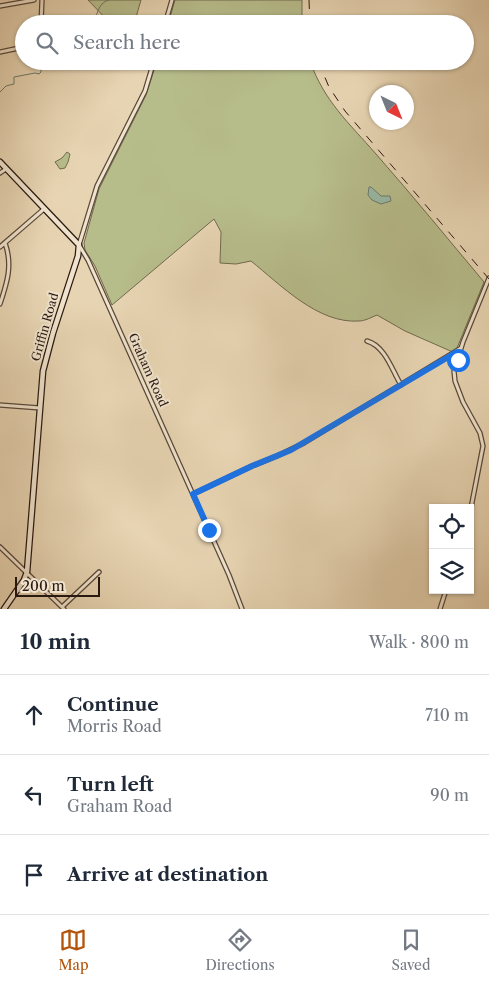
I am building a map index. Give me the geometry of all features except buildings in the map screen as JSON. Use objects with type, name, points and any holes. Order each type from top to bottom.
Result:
[{"type":"street","points":[[0,6],[11,2],[34,0]]},
{"type":"street","points":[[41,15],[42,0]]},
{"type":"street","points":[[168,15],[172,0]]},
{"type":"street","points":[[0,52],[15,49]]},
{"type":"street","name":"Griffin Road","points":[[4,609],[24,580],[27,572],[45,359],[78,256],[79,245],[97,186],[145,91],[151,70]]},
{"type":"street","name":"Graham Road","points":[[0,162],[79,245],[88,260],[193,494],[242,609]]},
{"type":"street","points":[[0,173],[6,169]]},
{"type":"street","points":[[0,247],[44,209]]},
{"type":"street","points":[[0,304],[9,274],[10,262],[5,243]]},
{"type":"street","points":[[472,504],[483,446],[480,433],[456,382],[454,371],[461,348],[489,278]]},
{"type":"street","points":[[367,341],[380,348],[401,385]]},
{"type":"street","points":[[193,494],[291,450],[461,348]]},
{"type":"street","points":[[450,356],[458,360]]},
{"type":"street","points":[[0,405],[40,408]]},
{"type":"street","points":[[0,547],[63,608],[99,572]]},
{"type":"street","points":[[440,609],[445,594]]},
{"type":"shaded area","points":[[88,0],[141,0],[137,15],[102,15]]},
{"type":"shaded area","points":[[175,0],[302,0],[302,15],[171,15]]},
{"type":"shaded area","points":[[154,70],[314,70],[322,88],[338,111],[484,282],[455,353],[405,331],[377,315],[366,320],[344,320],[315,310],[251,261],[236,264],[220,263],[221,232],[214,219],[112,305],[95,266],[85,250],[84,243],[99,189],[146,95]]},
{"type":"shaded area","points":[[67,152],[70,154],[68,162],[65,168],[60,169],[55,162]]},
{"type":"shaded area","points":[[369,187],[381,196],[390,196],[391,201],[381,204],[372,200],[368,195]]},
{"type":"waterway","points":[[97,15],[102,4],[109,0]]},
{"type":"waterway","points":[[0,92],[6,86],[14,84],[14,77],[39,74],[41,70]]},
{"type":"railway","points":[[309,0],[310,15]]},
{"type":"railway","points":[[322,70],[329,87],[345,111],[489,279]]},
{"type":"route","points":[[209,530],[193,494],[291,450],[450,356],[458,360]]}]
